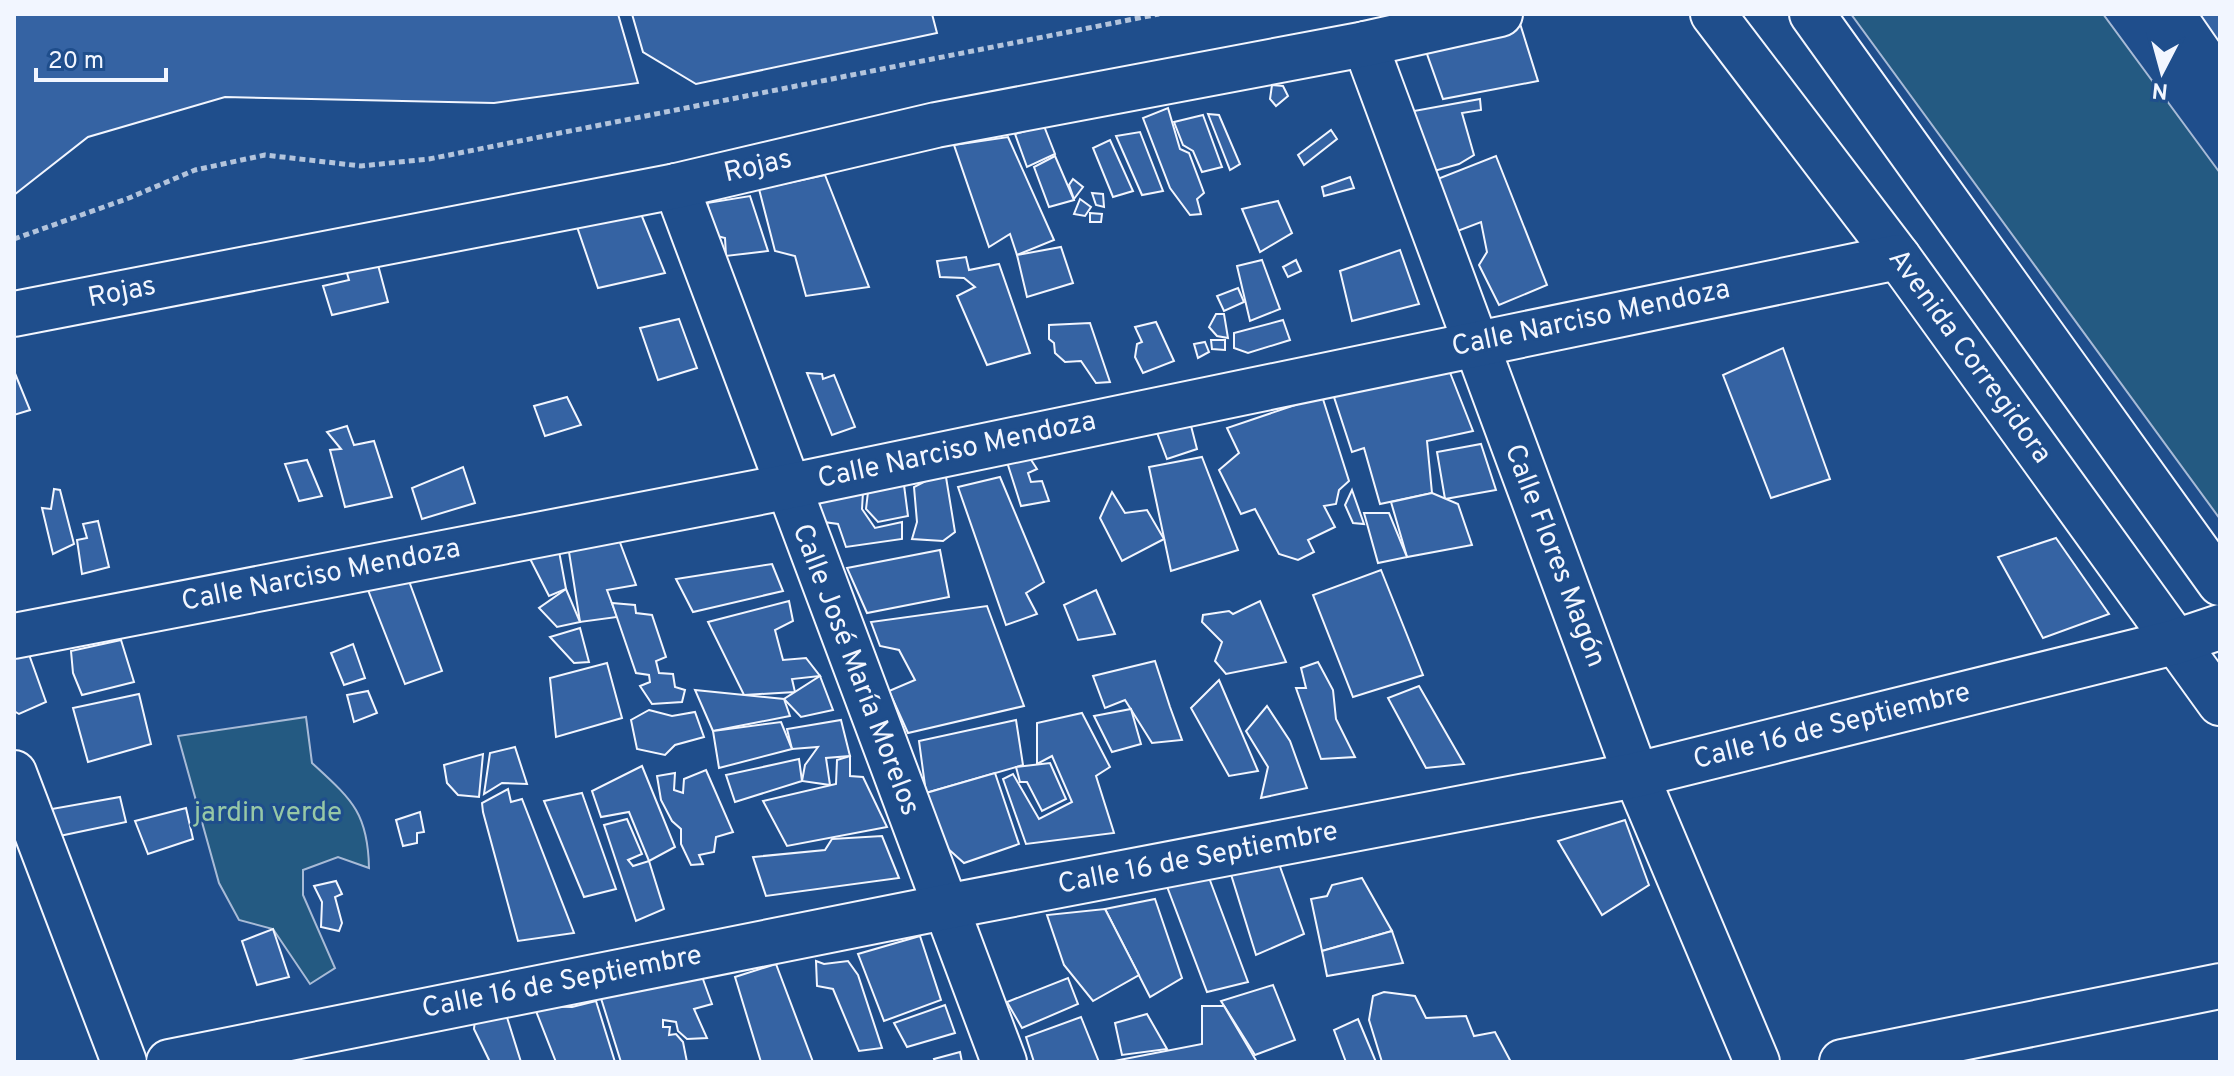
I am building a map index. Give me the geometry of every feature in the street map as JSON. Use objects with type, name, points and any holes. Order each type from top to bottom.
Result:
[{"type":"street","name":"Rojas","points":[[14,314],[676,186],[936,125],[1365,44],[1500,14]]},
{"type":"street","name":"Avenida Corregidora","points":[[1713,14],[1898,257],[2220,703]]},
{"type":"street","points":[[1812,14],[2220,583]]},
{"type":"street","name":"Calle Flores Magón","points":[[1365,44],[1636,775],[1757,1062]]},
{"type":"street","name":"Calle José María Morelos","points":[[676,186],[786,487],[1004,1062]]},
{"type":"street","name":"Calle Narciso Mendoza","points":[[14,636],[786,487],[1898,257]]},
{"type":"street","name":"Calle 16 de Septiembre","points":[[169,1062],[945,907],[1636,775],[2175,642],[2220,627]]},
{"type":"street","points":[[14,773],[124,1062]]},
{"type":"street","points":[[1842,1062],[2220,986]]},
{"type":"path","points":[[14,239],[129,198],[195,170],[265,155],[361,166],[429,159],[1159,14]]},
{"type":"green space","points":[[1851,14],[2103,14],[2220,173],[2220,519]]},
{"type":"green space","name":"jardin verde","points":[[306,717],[312,763],[355,808],[365,833],[369,868],[338,857],[303,870],[303,895],[335,968],[310,984],[273,929],[239,920],[219,883],[178,736]]},
{"type":"building","points":[[14,14],[618,14],[638,83],[494,103],[225,97],[88,137],[14,195]]},
{"type":"building","points":[[632,14],[932,14],[937,33],[696,84],[643,52]]},
{"type":"building","points":[[1517,14],[1538,81],[1443,99],[1422,40],[1449,35],[1454,47],[1486,38]]},
{"type":"building","points":[[2200,14],[2220,14],[2220,43]]},
{"type":"building","points":[[1272,85],[1283,86],[1288,96],[1276,106],[1270,99]]},
{"type":"building","points":[[1480,99],[1481,110],[1462,113],[1474,155],[1459,164],[1420,175],[1423,144],[1414,111]]},
{"type":"building","points":[[1168,108],[1180,149],[1189,153],[1204,193],[1197,199],[1201,214],[1190,215],[1170,188],[1143,118]]},
{"type":"building","points":[[1208,114],[1219,115],[1240,164],[1230,170]]},
{"type":"building","points":[[1203,115],[1222,167],[1202,172],[1193,151],[1183,145],[1174,122]]},
{"type":"building","points":[[1044,126],[1055,154],[1027,167],[1015,134]]},
{"type":"building","points":[[1331,130],[1337,139],[1304,165],[1298,155]]},
{"type":"building","points":[[1140,132],[1163,191],[1142,195],[1116,136]]},
{"type":"building","points":[[1008,137],[1054,240],[1017,255],[1010,234],[989,247],[954,145]]},
{"type":"building","points":[[1110,140],[1133,191],[1113,197],[1093,148]]},
{"type":"building","points":[[1055,156],[1074,200],[1049,207],[1034,167]]},
{"type":"building","points":[[1496,156],[1547,285],[1499,305],[1479,265],[1487,252],[1481,222],[1455,232],[1435,180]]},
{"type":"building","points":[[825,175],[869,287],[806,296],[795,256],[775,251],[759,189]]},
{"type":"building","points":[[1350,177],[1354,188],[1324,196],[1322,187]]},
{"type":"building","points":[[1073,179],[1083,187],[1074,199],[1069,185]]},
{"type":"building","points":[[1092,193],[1103,194],[1104,207],[1096,205]]},
{"type":"building","points":[[750,196],[768,251],[726,256],[725,238],[717,236],[707,203]]},
{"type":"building","points":[[1080,199],[1091,207],[1085,216],[1074,214]]},
{"type":"building","points":[[1278,201],[1292,233],[1260,252],[1242,209]]},
{"type":"building","points":[[639,209],[665,273],[598,288],[575,221]]},
{"type":"building","points":[[1090,213],[1102,214],[1101,222],[1090,222]]},
{"type":"building","points":[[1061,247],[1073,283],[1027,297],[1017,255]]},
{"type":"building","points":[[1400,250],[1419,304],[1352,321],[1340,271]]},
{"type":"building","points":[[966,257],[969,270],[999,264],[1030,353],[987,365],[957,296],[975,287],[964,278],[940,277],[937,261]]},
{"type":"building","points":[[1262,260],[1280,309],[1250,321],[1237,266]]},
{"type":"building","points":[[1296,260],[1301,271],[1288,277],[1283,267]]},
{"type":"building","points":[[378,265],[388,302],[332,315],[323,286],[349,280],[346,270]]},
{"type":"building","points":[[1238,288],[1244,302],[1224,311],[1217,296]]},
{"type":"building","points":[[1216,314],[1224,314],[1228,338],[1217,336],[1209,327]]},
{"type":"building","points":[[679,319],[697,368],[658,380],[640,328]]},
{"type":"building","points":[[1283,320],[1290,340],[1248,353],[1234,348],[1234,333]]},
{"type":"building","points":[[1156,322],[1174,361],[1143,373],[1135,357],[1137,344],[1142,342],[1135,327]]},
{"type":"building","points":[[1090,323],[1110,382],[1096,383],[1081,361],[1065,362],[1055,353],[1054,343],[1049,339],[1049,325]]},
{"type":"building","points":[[1211,340],[1225,340],[1225,350],[1212,349]]},
{"type":"building","points":[[1205,342],[1209,352],[1198,358],[1194,344]]},
{"type":"building","points":[[1783,348],[1830,479],[1771,498],[1723,375]]},
{"type":"building","points":[[1449,370],[1473,431],[1427,441],[1432,493],[1380,504],[1364,448],[1352,452],[1333,394]]},
{"type":"building","points":[[14,371],[30,410],[14,415]]},
{"type":"building","points":[[807,373],[822,374],[823,379],[834,375],[855,427],[832,435]]},
{"type":"building","points":[[1322,396],[1349,481],[1339,490],[1336,504],[1324,506],[1335,527],[1308,540],[1314,552],[1298,560],[1279,554],[1255,509],[1241,514],[1219,470],[1239,453],[1227,428]]},
{"type":"building","points":[[567,397],[581,425],[545,436],[534,406]]},
{"type":"building","points":[[1190,422],[1197,449],[1167,459],[1156,430]]},
{"type":"building","points":[[347,426],[354,445],[374,441],[392,497],[345,507],[330,450],[341,449],[327,432]]},
{"type":"building","points":[[1481,444],[1496,490],[1445,499],[1437,452]]},
{"type":"building","points":[[1026,452],[1037,469],[1028,473],[1031,482],[1042,481],[1049,501],[1021,506],[1007,462]]},
{"type":"building","points":[[1202,457],[1238,550],[1171,571],[1149,467]]},
{"type":"building","points":[[307,460],[322,496],[299,501],[285,464]]},
{"type":"building","points":[[463,467],[475,503],[422,519],[412,488]]},
{"type":"building","points":[[945,471],[955,532],[943,541],[912,539],[917,522],[914,487]]},
{"type":"building","points":[[1000,477],[1044,582],[1026,593],[1037,614],[1006,625],[958,487]]},
{"type":"building","points":[[904,485],[908,516],[878,522],[866,509],[868,492]]},
{"type":"building","points":[[54,489],[60,490],[74,544],[53,554],[42,508],[51,509]]},
{"type":"building","points":[[1352,490],[1364,524],[1353,523],[1345,505]]},
{"type":"building","points":[[863,492],[862,509],[875,528],[902,522],[902,539],[846,547],[838,524],[824,522],[817,494]]},
{"type":"building","points":[[1112,492],[1125,513],[1147,510],[1164,539],[1122,561],[1100,518]]},
{"type":"building","points":[[1432,493],[1458,504],[1472,545],[1407,557],[1391,502]]},
{"type":"building","points":[[1364,513],[1389,513],[1407,557],[1378,563]]},
{"type":"building","points":[[98,521],[109,567],[82,574],[77,540],[87,538],[83,524]]},
{"type":"building","points":[[613,524],[636,585],[607,590],[617,617],[580,622],[566,533]]},
{"type":"building","points":[[556,535],[566,589],[549,596],[523,545]]},
{"type":"building","points":[[2056,538],[2109,614],[2043,638],[1998,557]]},
{"type":"building","points":[[940,550],[949,597],[867,613],[847,568]]},
{"type":"building","points":[[772,564],[783,591],[693,612],[676,579]]},
{"type":"building","points":[[1381,570],[1423,675],[1353,697],[1313,595]]},
{"type":"building","points":[[406,573],[442,671],[405,684],[368,590]]},
{"type":"building","points":[[566,589],[580,622],[557,627],[539,608]]},
{"type":"building","points":[[1096,590],[1115,634],[1078,640],[1064,605]]},
{"type":"building","points":[[789,601],[793,621],[775,630],[783,660],[806,658],[820,676],[792,679],[795,692],[744,695],[708,622]]},
{"type":"building","points":[[1260,601],[1286,662],[1226,674],[1215,661],[1222,642],[1202,622],[1203,615],[1229,611],[1233,614]]},
{"type":"building","points":[[612,603],[635,605],[636,613],[652,615],[666,657],[656,661],[659,673],[673,674],[675,687],[685,690],[682,702],[652,704],[640,686],[650,682],[649,675],[636,673]]},
{"type":"building","points":[[987,606],[1024,706],[908,733],[889,691],[915,680],[899,650],[880,646],[871,622]]},
{"type":"building","points":[[580,628],[589,662],[574,663],[550,637]]},
{"type":"building","points":[[121,640],[134,682],[82,695],[73,673],[71,651]]},
{"type":"building","points":[[353,644],[365,678],[344,685],[331,653]]},
{"type":"building","points":[[14,649],[27,649],[46,702],[19,714],[14,711]]},
{"type":"building","points":[[1155,661],[1182,740],[1152,743],[1125,700],[1105,708],[1093,676]]},
{"type":"building","points":[[1318,662],[1333,690],[1336,719],[1355,757],[1321,759],[1296,688],[1306,688],[1301,668]]},
{"type":"building","points":[[607,663],[622,718],[556,737],[550,678]]},
{"type":"building","points":[[820,676],[833,710],[801,717],[784,699]]},
{"type":"building","points":[[1219,680],[1258,771],[1229,776],[1191,708]]},
{"type":"building","points":[[1419,686],[1464,764],[1426,768],[1388,698]]},
{"type":"building","points":[[695,690],[784,699],[790,716],[713,731]]},
{"type":"building","points":[[368,691],[377,713],[354,722],[347,695]]},
{"type":"building","points":[[139,694],[151,744],[88,762],[73,708]]},
{"type":"building","points":[[1267,706],[1290,741],[1307,788],[1261,798],[1268,767],[1246,731]]},
{"type":"building","points":[[1131,709],[1141,744],[1112,752],[1094,716]]},
{"type":"building","points":[[649,710],[672,716],[695,712],[704,737],[675,745],[665,755],[637,749],[631,720]]},
{"type":"building","points":[[1082,713],[1110,767],[1096,776],[1114,833],[1026,844],[1003,779],[1013,774],[1039,819],[1072,802],[1052,756],[1037,764],[1037,723]]},
{"type":"building","points":[[841,720],[850,756],[826,758],[830,785],[802,781],[805,765],[818,747],[792,749],[787,729]]},
{"type":"building","points":[[1016,720],[1023,765],[926,793],[919,741]]},
{"type":"building","points":[[781,722],[792,749],[719,768],[713,731]]},
{"type":"building","points":[[515,747],[527,784],[502,783],[484,794],[490,753]]},
{"type":"building","points":[[483,754],[479,797],[458,795],[447,783],[444,765]]},
{"type":"building","points":[[850,756],[850,776],[863,777],[887,827],[787,846],[763,801],[836,784],[837,760]]},
{"type":"building","points":[[799,759],[802,781],[735,802],[726,775]]},
{"type":"building","points":[[1050,763],[1066,799],[1042,811],[1027,782],[1020,782],[1016,767]]},
{"type":"building","points":[[642,766],[675,847],[649,861],[629,812],[601,817],[592,791]]},
{"type":"building","points":[[706,770],[733,832],[716,837],[714,852],[699,855],[703,864],[691,865],[681,844],[681,829],[672,821],[661,800],[657,776],[675,773],[674,790],[683,793],[684,779]]},
{"type":"building","points":[[995,773],[1019,844],[964,863],[946,847],[926,793]]},
{"type":"building","points":[[508,789],[511,802],[522,799],[574,933],[518,941],[482,803]]},
{"type":"building","points":[[582,793],[616,889],[584,897],[544,801]]},
{"type":"building","points":[[120,797],[126,822],[50,838],[46,810]]},
{"type":"building","points":[[186,808],[193,839],[148,854],[135,821]]},
{"type":"building","points":[[420,812],[424,832],[417,833],[417,843],[403,846],[396,820]]},
{"type":"building","points":[[627,819],[642,854],[628,860],[633,866],[649,861],[664,909],[636,921],[604,825]]},
{"type":"building","points":[[1625,820],[1649,885],[1602,915],[1558,841]]},
{"type":"building","points":[[882,836],[899,878],[766,896],[753,857],[825,850],[832,839]]},
{"type":"building","points":[[1278,861],[1304,934],[1256,955],[1229,868]]},
{"type":"building","points":[[1205,867],[1248,982],[1207,992],[1163,876]]},
{"type":"building","points":[[1362,878],[1392,931],[1322,951],[1311,899],[1327,896],[1332,885]]},
{"type":"building","points":[[336,881],[342,894],[335,897],[342,923],[339,931],[321,927],[322,902],[314,886]]},
{"type":"building","points":[[1155,899],[1182,978],[1150,997],[1105,909]]},
{"type":"building","points":[[1105,909],[1139,975],[1093,1001],[1064,965],[1047,915]]},
{"type":"building","points":[[273,929],[289,977],[257,985],[242,941]]},
{"type":"building","points":[[1392,931],[1403,963],[1327,976],[1322,951]]},
{"type":"building","points":[[920,936],[941,1000],[884,1021],[858,954]]},
{"type":"building","points":[[816,961],[824,964],[848,961],[858,975],[882,1048],[859,1051],[833,989],[817,986]]},
{"type":"building","points":[[776,964],[813,1062],[761,1062],[735,977]]},
{"type":"building","points":[[700,971],[712,1004],[694,1009],[707,1038],[687,1039],[678,1031],[676,1022],[663,1020],[663,1027],[670,1027],[669,1035],[676,1034],[683,1042],[687,1062],[621,1062],[599,992]]},
{"type":"building","points":[[1068,978],[1078,1004],[1022,1028],[1007,1002]]},
{"type":"building","points":[[1273,985],[1295,1040],[1255,1055],[1221,1001]]},
{"type":"building","points":[[1384,992],[1415,996],[1426,1018],[1466,1016],[1474,1036],[1495,1032],[1511,1062],[1382,1062],[1369,1020],[1373,996]]},
{"type":"building","points":[[596,1001],[615,1062],[556,1062],[534,1006],[572,1007]]},
{"type":"building","points":[[945,1005],[955,1033],[907,1047],[894,1023]]},
{"type":"building","points":[[1202,1006],[1224,1006],[1257,1062],[1109,1062],[1202,1044]]},
{"type":"building","points":[[505,1011],[521,1062],[490,1062],[474,1029],[475,1019]]},
{"type":"building","points":[[1147,1014],[1167,1049],[1122,1055],[1115,1023]]},
{"type":"building","points":[[1081,1017],[1099,1062],[1034,1062],[1026,1037]]},
{"type":"building","points":[[1358,1019],[1376,1062],[1346,1062],[1334,1030]]},
{"type":"building","points":[[960,1052],[962,1062],[935,1062],[934,1059]]}]
